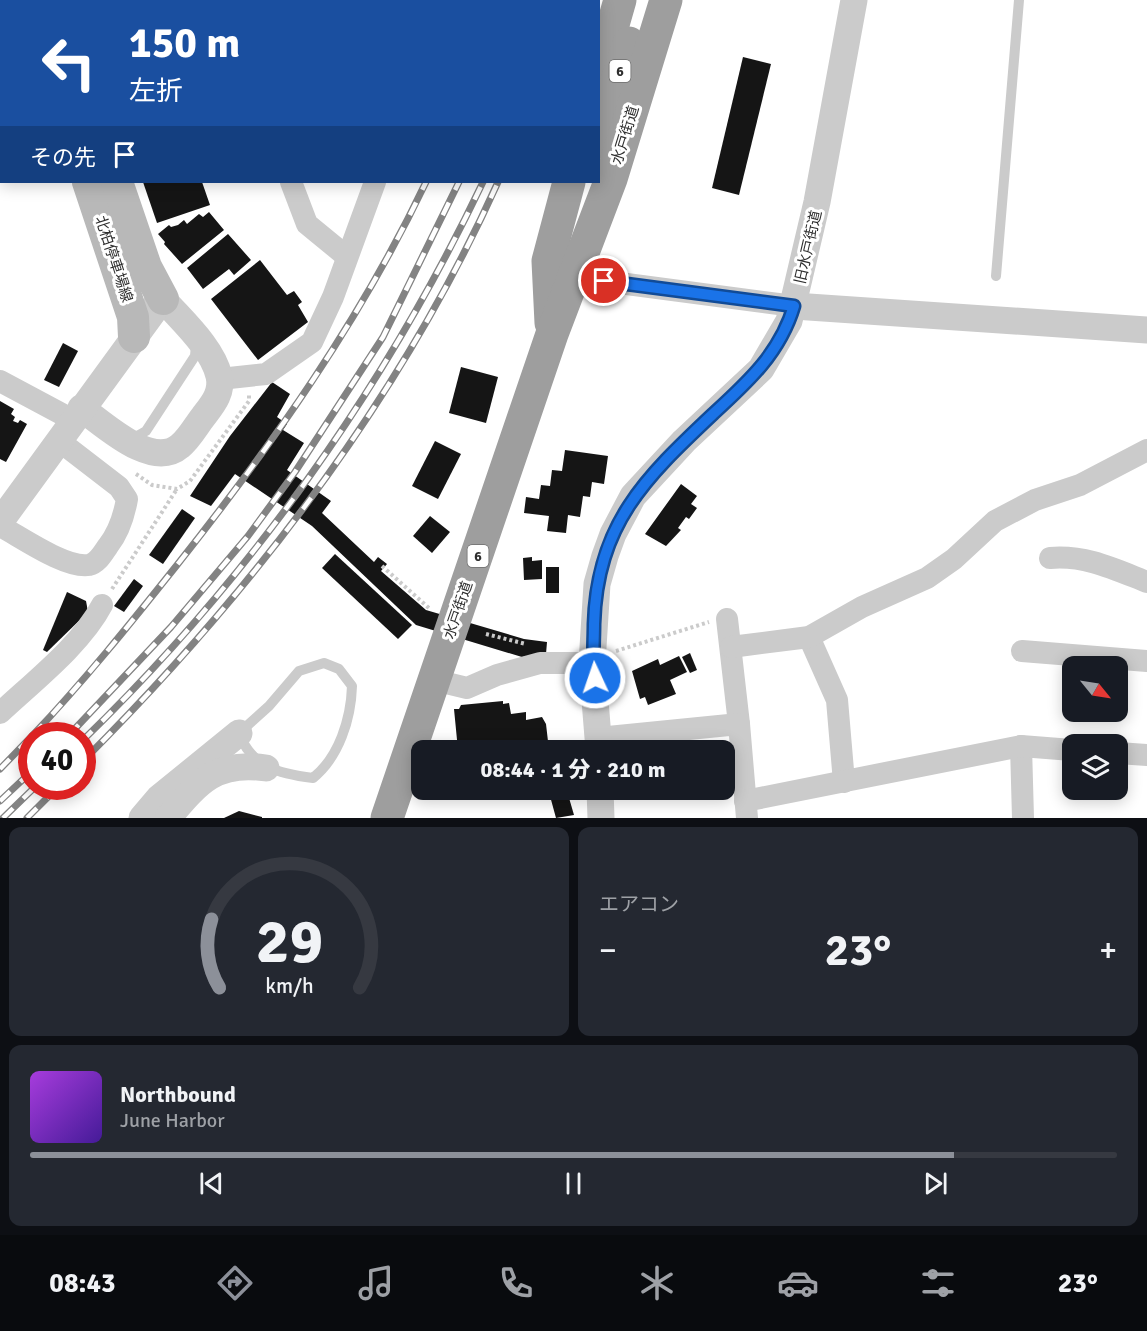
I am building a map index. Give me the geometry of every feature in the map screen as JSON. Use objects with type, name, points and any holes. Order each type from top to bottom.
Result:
[{"type":"highway","points":[[600,68],[620,0]]},
{"type":"highway","name":"水戸街道","points":[[600,136],[642,0]]},
{"type":"highway","name":"水戸街道","points":[[387,818],[552,334],[611,179],[666,0]]},
{"type":"highway","points":[[552,334],[548,261],[569,183]]},
{"type":"highway","name":"水戸街道","points":[[552,334],[588,183]]},
{"type":"main road","name":"北柏停車場線","points":[[88,183],[133,317],[134,338]]},
{"type":"main road","name":"北柏停車場線","points":[[117,183],[140,252],[161,295]]},
{"type":"street","name":"旧水戸街道","points":[[599,740],[600,660],[597,584],[613,534],[633,496],[684,441],[761,369],[783,336],[794,306],[818,202],[854,0]]},
{"type":"street","points":[[291,183],[308,224],[346,256]]},
{"type":"street","points":[[220,379],[266,374],[312,342],[333,297],[346,256],[375,183]]},
{"type":"street","points":[[604,281],[794,306],[1147,330]]},
{"type":"street","points":[[0,381],[71,423],[128,441],[159,455],[169,453],[181,446],[217,397],[220,379],[214,364],[161,295],[134,338],[71,423],[0,524],[69,563],[88,565],[96,562],[112,540],[124,517],[128,499],[71,423]]},
{"type":"street","points":[[731,647],[809,637],[862,607],[927,578],[954,559],[995,521],[1035,500],[1080,484],[1147,450]]},
{"type":"street","points":[[1050,558],[1073,556],[1095,561],[1147,582]]},
{"type":"street","points":[[0,713],[56,660],[95,618],[102,605]]},
{"type":"street","points":[[727,618],[746,810],[844,782],[1021,746],[1062,749]]},
{"type":"street","points":[[809,637],[837,700],[844,782]]},
{"type":"street","points":[[1022,651],[1147,661]]},
{"type":"street","points":[[434,680],[467,688],[505,672],[540,663],[600,660]]},
{"type":"street","points":[[627,740],[739,724]]},
{"type":"street","points":[[142,818],[159,798],[239,733]]},
{"type":"street","points":[[1021,746],[1023,818]]},
{"type":"street","points":[[1128,754],[1147,755]]},
{"type":"street","points":[[168,818],[200,784],[223,768],[242,765],[266,768]]},
{"type":"street","points":[[600,800],[601,818]]},
{"type":"lane","points":[[996,276],[1019,0]]},
{"type":"lane","points":[[128,441],[146,431],[188,368],[195,356],[194,336]]},
{"type":"lane","points":[[324,663],[339,669],[352,686],[351,708],[333,756],[325,768],[313,778],[287,775],[266,768],[243,746],[239,733],[269,705],[299,671],[324,663]]},
{"type":"path","points":[[102,605],[177,489]]},
{"type":"path","points":[[382,566],[426,607]]},
{"type":"path","points":[[600,660],[619,649],[727,618]]},
{"type":"path","points":[[486,634],[535,646]]},
{"type":"building","points":[[743,57],[771,64],[739,195],[712,188]]},
{"type":"building","points":[[143,183],[202,183],[210,205],[157,223]]},
{"type":"building","points":[[209,212],[224,230],[182,264],[158,234],[169,225],[171,227],[178,225],[184,220],[187,224],[199,214],[203,217]]},
{"type":"building","points":[[228,234],[251,260],[234,275],[229,269],[203,289],[187,268]]},
{"type":"building","points":[[260,260],[287,295],[294,291],[302,302],[298,305],[308,322],[258,360],[211,299]]},
{"type":"building","points":[[63,343],[78,351],[59,387],[44,380]]},
{"type":"building","points":[[461,367],[498,377],[486,423],[449,413]]},
{"type":"building","points":[[272,382],[290,394],[277,417],[287,424],[283,430],[304,443],[287,470],[331,501],[322,513],[374,562],[378,557],[387,564],[381,571],[426,610],[524,639],[547,642],[546,654],[522,657],[416,625],[312,526],[235,474],[211,506],[190,496],[230,436]]},
{"type":"building","points":[[0,401],[14,409],[11,414],[15,417],[13,421],[18,423],[20,420],[27,424],[6,462],[0,459]]},
{"type":"building","points":[[435,441],[461,454],[438,499],[412,486]]},
{"type":"building","points":[[565,450],[608,456],[604,484],[592,482],[590,497],[583,496],[580,517],[568,515],[566,533],[547,531],[549,516],[524,513],[526,497],[539,499],[541,485],[550,486],[552,470],[562,471]]},
{"type":"building","points":[[681,484],[697,496],[691,504],[697,508],[689,519],[686,517],[678,528],[681,530],[666,546],[645,534]]},
{"type":"building","points":[[182,509],[195,518],[163,564],[149,555]]},
{"type":"building","points":[[430,516],[450,532],[432,553],[413,536]]},
{"type":"building","points":[[335,554],[412,625],[398,639],[322,568]]},
{"type":"building","points":[[532,557],[532,561],[542,560],[542,579],[524,580],[523,558]]},
{"type":"building","points":[[546,567],[559,567],[559,593],[546,593]]},
{"type":"building","points":[[134,579],[143,586],[124,612],[114,606]]},
{"type":"building","points":[[67,592],[86,601],[88,612],[47,652],[43,650]]},
{"type":"building","points":[[690,653],[697,670],[690,673],[682,657]]},
{"type":"building","points":[[679,656],[687,672],[670,680],[676,694],[648,705],[645,697],[640,699],[632,671],[658,659],[660,665]]},
{"type":"building","points":[[503,701],[503,704],[509,703],[511,714],[526,712],[526,720],[542,717],[546,724],[548,740],[457,740],[454,709],[459,709],[461,705]]},
{"type":"building","points":[[551,800],[570,800],[574,815],[556,818]]},
{"type":"building","points":[[239,811],[262,817],[262,818],[224,818]]},
{"type":"railway","points":[[45,722],[89,673],[159,587],[280,428],[373,284],[425,183]]},
{"type":"railway","points":[[81,722],[171,627],[248,536],[295,472],[383,337],[459,183]]},
{"type":"railway","points":[[96,727],[201,615],[308,479],[402,334],[482,183]]},
{"type":"railway","points":[[96,747],[205,631],[317,490],[368,417],[415,341],[459,263],[498,183]]},
{"type":"railway","points":[[0,769],[18,750]]},
{"type":"railway","points":[[0,801],[18,784]]},
{"type":"railway","points":[[3,818],[22,800]]},
{"type":"railway","points":[[27,818],[45,800]]},
{"type":"route","points":[[595,678],[592,663],[597,584],[613,534],[622,516],[633,496],[651,475],[761,369],[783,336],[794,306],[604,281]]}]
